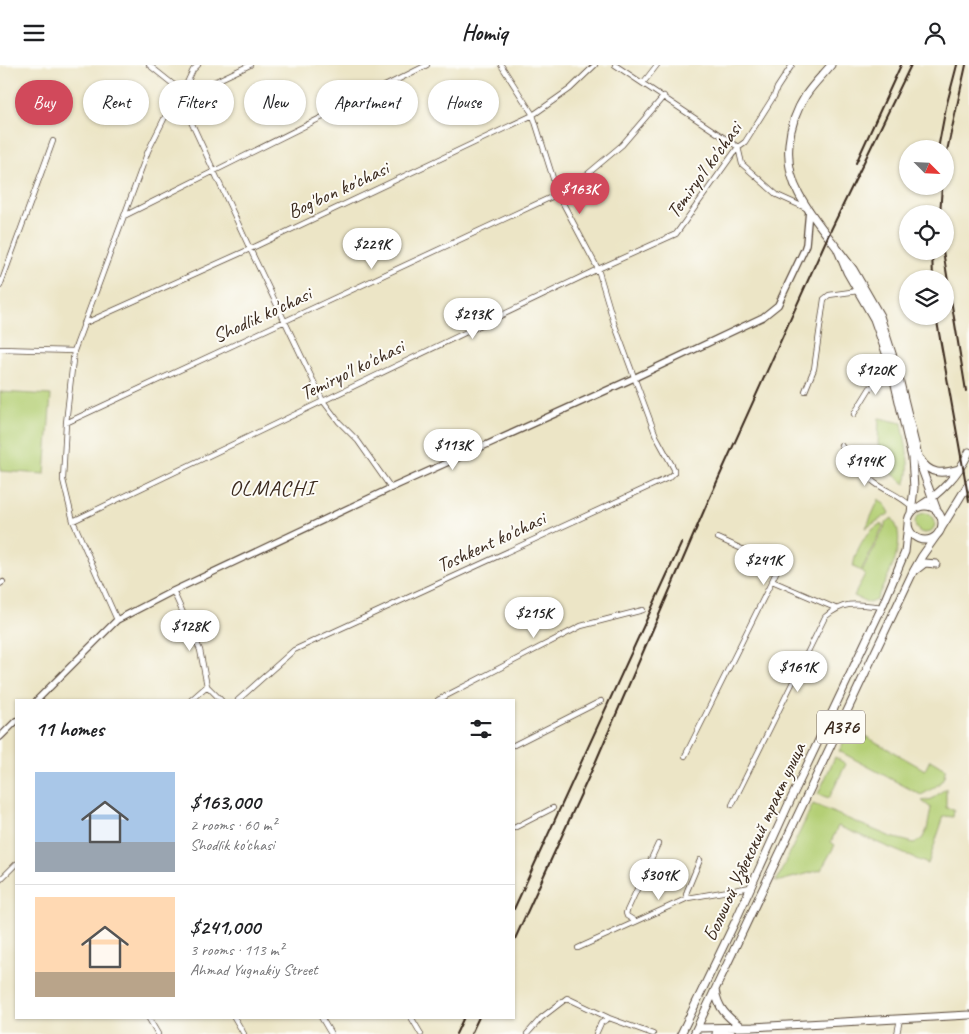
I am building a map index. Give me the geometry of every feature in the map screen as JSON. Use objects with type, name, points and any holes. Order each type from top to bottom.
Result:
[{"type":"main road","points":[[831,65],[806,96],[798,110],[790,134],[788,151],[791,173],[799,193],[809,210],[853,269],[880,316],[918,454],[942,524],[939,532]]},
{"type":"main road","points":[[837,248],[847,272],[874,319],[895,374],[912,459],[914,509],[908,524],[912,534],[922,539],[932,538],[939,532],[969,483]]},
{"type":"main road","points":[[914,509],[932,499],[959,469],[969,453]]},
{"type":"main road","points":[[918,454],[927,467],[936,472],[945,473],[959,469]]},
{"type":"main road","points":[[914,509],[931,507],[938,513]]},
{"type":"main road","name":"Большой Узбекский тракт улица","points":[[681,1034],[882,607],[905,552],[908,524]]},
{"type":"main road","name":"Большой Узбекский тракт улица","points":[[695,1031],[914,572],[922,556],[939,532]]},
{"type":"main road","points":[[914,572],[925,563],[936,564]]},
{"type":"main road","points":[[715,990],[720,1009],[727,1017],[743,1027]]},
{"type":"main road","points":[[695,1031],[969,1015]]},
{"type":"main road","points":[[716,1034],[743,1027]]},
{"type":"street","points":[[149,65],[168,80]]},
{"type":"street","points":[[189,80],[193,70],[198,65]]},
{"type":"street","points":[[219,80],[250,65]]},
{"type":"street","points":[[124,215],[427,65]]},
{"type":"street","points":[[501,65],[533,115],[558,194],[598,269],[614,323],[634,378]]},
{"type":"street","name":"Bog'bon ko'chasi","points":[[83,325],[250,249],[533,115],[570,89],[595,65]]},
{"type":"street","points":[[38,699],[117,620],[172,591],[392,487],[764,317],[778,305],[806,244],[809,210],[777,195],[742,164],[738,147],[615,65]]},
{"type":"street","points":[[643,83],[657,65]]},
{"type":"street","name":"Temiryo'l ko'chasi","points":[[73,521],[598,269],[676,234],[738,147],[745,141],[774,97],[776,88],[792,65]]},
{"type":"street","name":"Shodlik ko'chasi","points":[[66,423],[558,194],[584,177],[622,145],[664,96]]},
{"type":"street","points":[[117,620],[73,521],[63,480],[66,423],[74,351],[148,151],[161,125]]},
{"type":"street","points":[[192,125],[323,401],[339,422],[358,441],[392,487]]},
{"type":"street","points":[[0,286],[52,141]]},
{"type":"street","points":[[805,391],[814,369],[824,299],[829,295],[858,291]]},
{"type":"street","points":[[0,349],[74,351]]},
{"type":"street","points":[[854,414],[870,388],[895,374]]},
{"type":"street","name":"Toshkent ko'chasi","points":[[239,699],[294,650],[670,477],[674,473],[674,469],[656,436],[634,378]]},
{"type":"street","points":[[840,445],[860,470],[875,483],[903,498],[914,509]]},
{"type":"street","points":[[685,757],[779,566],[718,538]]},
{"type":"street","points":[[772,581],[835,608]]},
{"type":"street","points":[[172,591],[200,650],[207,686],[220,699]]},
{"type":"street","points":[[732,805],[825,617],[835,608],[851,603],[882,607]]},
{"type":"street","points":[[440,699],[581,626],[643,610]]},
{"type":"street","points":[[192,699],[207,686]]},
{"type":"street","points":[[515,744],[601,701]]},
{"type":"street","points":[[0,737],[15,722]]},
{"type":"street","points":[[515,827],[553,807]]},
{"type":"street","points":[[635,921],[627,917],[626,913],[658,844]]},
{"type":"street","points":[[688,898],[686,891],[700,860]]},
{"type":"street","points":[[0,880],[15,864]]},
{"type":"street","points":[[578,948],[688,898],[751,887]]},
{"type":"street","points":[[527,1034],[541,1018],[567,998],[653,1034]]},
{"type":"street","points":[[596,1034],[601,1023],[609,1017]]},
{"type":"street","points":[[149,1019],[158,1034]]},
{"type":"street","points":[[235,1019],[244,1034]]},
{"type":"street","points":[[322,1019],[331,1034]]},
{"type":"street","points":[[412,1019],[421,1034]]},
{"type":"street","points":[[897,1034],[900,1019]]},
{"type":"green space","points":[[0,392],[51,395],[45,474],[0,471]]},
{"type":"green space","points":[[879,418],[902,423],[908,463],[905,484],[890,472],[878,444]]},
{"type":"green space","points":[[879,499],[890,513],[866,528]]},
{"type":"green space","points":[[925,513],[932,516],[935,523],[932,530],[925,533],[918,530],[915,523],[918,516]]},
{"type":"green space","points":[[892,518],[897,527],[898,548],[891,570],[876,600],[869,603],[854,596],[865,574],[862,572],[887,522]]},
{"type":"green space","points":[[880,524],[883,526],[861,571],[853,567],[856,554],[865,537]]},
{"type":"green space","points":[[853,729],[925,770],[930,760],[945,769],[941,782],[921,795],[839,751],[850,730]]},
{"type":"green space","points":[[835,757],[846,764],[829,798],[818,794]]},
{"type":"green space","points":[[946,788],[946,808],[954,809],[953,817],[944,816],[928,864],[838,826],[831,842],[835,845],[821,870],[776,882],[813,804],[891,837],[914,843],[922,839],[927,830],[931,808],[922,801],[932,799]]},
{"type":"railway","points":[[856,163],[901,65]]},
{"type":"railway","points":[[515,939],[596,761],[706,506],[828,236],[911,65]]},
{"type":"railway","points":[[940,140],[957,65]]},
{"type":"railway","points":[[949,140],[966,65]]},
{"type":"railway","points":[[941,195],[941,205]]},
{"type":"railway","points":[[932,260],[933,270]]},
{"type":"railway","points":[[944,260],[966,391]]},
{"type":"railway","points":[[938,325],[969,501]]},
{"type":"railway","points":[[515,907],[682,542]]},
{"type":"railway","points":[[456,1034],[463,1019]]},
{"type":"railway","points":[[471,1034],[478,1019]]},
{"type":"district","name":"OLMACHI","points":[[272,488]]}]
